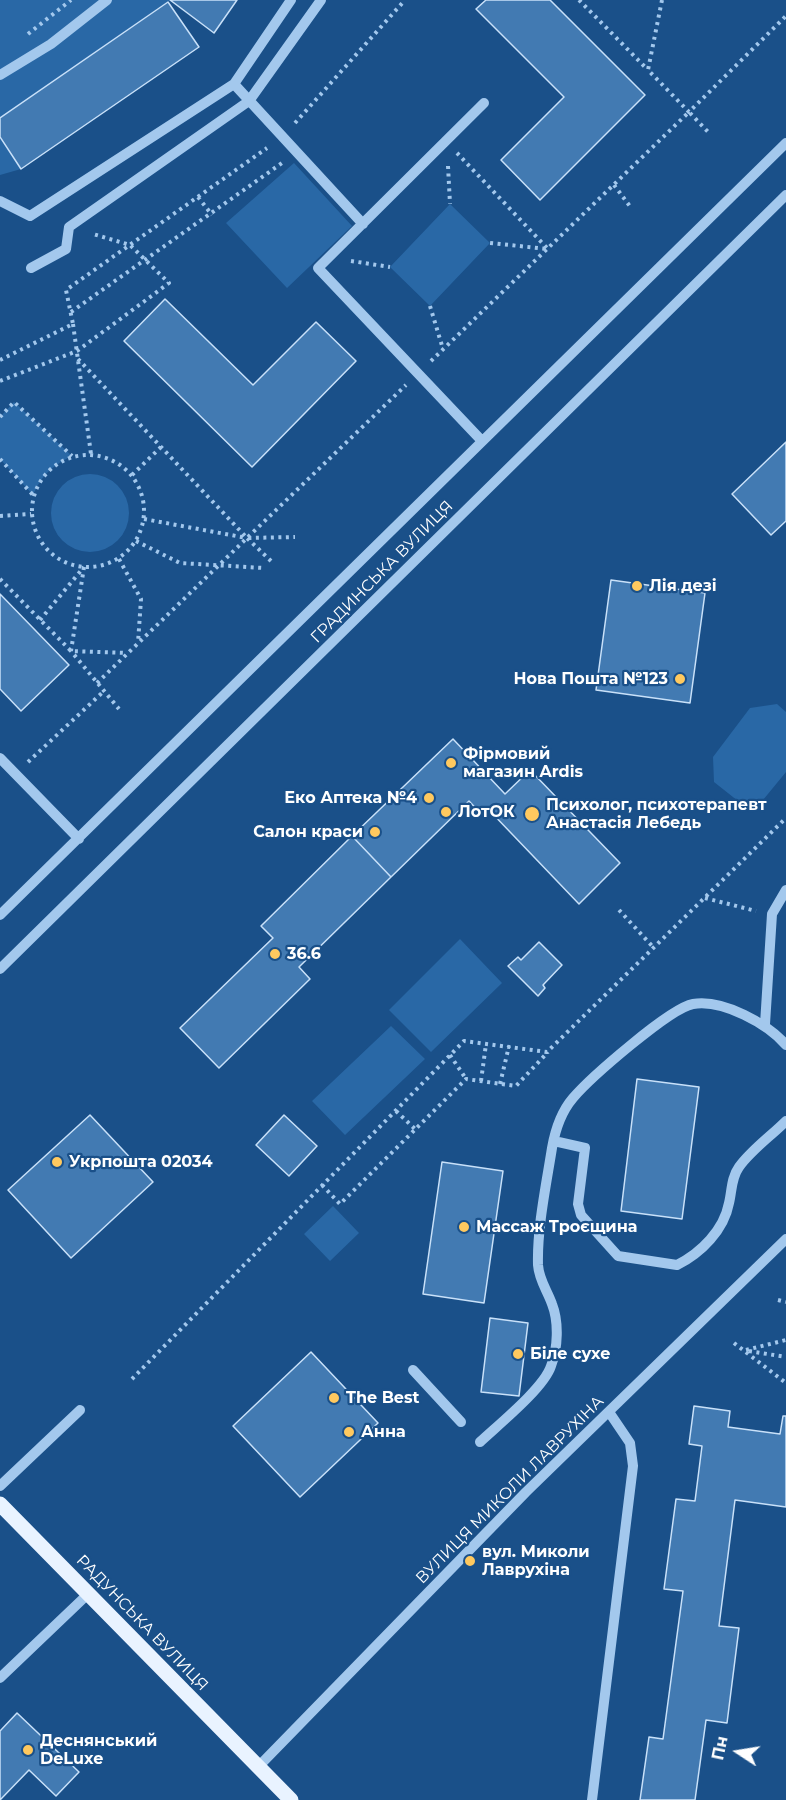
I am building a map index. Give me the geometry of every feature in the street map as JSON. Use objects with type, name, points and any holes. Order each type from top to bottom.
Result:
[{"type":"main road","name":"РАДУНСЬКА ВУЛИЦЯ","points":[[0,1504],[291,1800]]},
{"type":"street","points":[[0,75],[51,44],[107,0]]},
{"type":"street","points":[[0,201],[30,216],[234,84],[291,0]]},
{"type":"street","points":[[31,268],[66,249],[69,227],[249,102],[321,0]]},
{"type":"street","points":[[234,84],[363,224]]},
{"type":"street","points":[[482,441],[318,268],[484,104]]},
{"type":"street","name":"ГРАДИНСЬКА ВУЛИЦЯ","points":[[0,915],[786,143]]},
{"type":"street","name":"ГРАДИНСЬКА ВУЛИЦЯ","points":[[0,969],[786,195]]},
{"type":"street","points":[[0,758],[79,839]]},
{"type":"street","points":[[765,1024],[772,915],[786,890]]},
{"type":"street","points":[[480,1442],[544,1380],[551,1367],[556,1326],[555,1314],[540,1278],[538,1248],[554,1141],[561,1115],[573,1098],[663,1018],[696,1003],[721,1007],[765,1024],[786,1045]]},
{"type":"street","points":[[554,1141],[585,1148],[578,1204],[581,1215],[614,1251],[625,1258],[677,1265],[709,1241],[720,1229],[729,1203],[732,1183],[739,1167],[786,1121]]},
{"type":"street","name":"ВУЛИЦЯ МИКОЛИ ЛАВРУХІНА","points":[[259,1767],[526,1492],[786,1239]]},
{"type":"street","points":[[413,1370],[461,1422]]},
{"type":"street","points":[[0,1486],[80,1410]]},
{"type":"street","points":[[592,1800],[633,1466],[630,1443],[609,1412]]},
{"type":"street","points":[[0,1678],[88,1594]]},
{"type":"path","points":[[26,36],[71,0]]},
{"type":"path","points":[[91,454],[66,290],[282,137],[405,0]]},
{"type":"path","points":[[579,0],[689,112],[786,16]]},
{"type":"path","points":[[648,70],[662,0]]},
{"type":"path","points":[[446,142],[450,204]]},
{"type":"path","points":[[446,142],[548,249],[490,243]]},
{"type":"path","points":[[71,312],[212,215],[297,152]]},
{"type":"path","points":[[614,184],[632,209]]},
{"type":"path","points":[[198,197],[212,215]]},
{"type":"path","points":[[0,381],[77,351],[169,283],[147,258],[130,245],[69,227]]},
{"type":"path","points":[[329,258],[390,267]]},
{"type":"path","points":[[430,306],[443,349]]},
{"type":"path","points":[[0,360],[73,324]]},
{"type":"path","points":[[0,417],[14,402],[72,456]]},
{"type":"path","points":[[132,475],[161,447]]},
{"type":"path","points":[[91,454],[114,460],[132,475],[143,496],[144,519],[136,542],[119,559],[97,567],[74,566],[52,556],[37,537],[31,514],[33,495],[41,478],[55,464],[72,456],[91,454]]},
{"type":"path","points":[[0,459],[33,495]]},
{"type":"path","points":[[0,516],[31,514]]},
{"type":"path","points":[[144,519],[246,538],[295,537]]},
{"type":"path","points":[[246,538],[271,561]]},
{"type":"path","points":[[97,683],[246,538]]},
{"type":"path","points":[[136,542],[180,563],[220,563],[264,568]]},
{"type":"path","points":[[119,559],[141,599],[138,643]]},
{"type":"path","points":[[40,620],[84,567]]},
{"type":"path","points":[[71,651],[84,567]]},
{"type":"path","points":[[0,579],[71,651],[119,710]]},
{"type":"path","points":[[71,651],[128,653]]},
{"type":"path","points":[[15,774],[104,691]]},
{"type":"path","points":[[450,1055],[466,1079],[516,1086],[548,1051],[786,818]]},
{"type":"path","points":[[705,898],[772,915]]},
{"type":"path","points":[[619,910],[654,948]]},
{"type":"path","points":[[132,1379],[464,1041],[548,1051]]},
{"type":"path","points":[[481,1081],[486,1044]]},
{"type":"path","points":[[500,1084],[508,1047]]},
{"type":"path","points":[[322,1185],[340,1204],[466,1079]]},
{"type":"path","points":[[396,1111],[415,1129]]},
{"type":"path","points":[[778,1300],[786,1302]]},
{"type":"path","points":[[745,1350],[786,1340]]},
{"type":"path","points":[[734,1343],[786,1383]]},
{"type":"path","points":[[745,1350],[786,1357]]},
{"type":"shaded area","points":[[0,0],[170,0],[0,118]]},
{"type":"shaded area","points":[[0,137],[21,169],[0,175]]},
{"type":"shaded area","points":[[294,163],[352,226],[287,288],[226,223]]},
{"type":"shaded area","points":[[450,204],[490,243],[430,306],[390,267]]},
{"type":"shaded area","points":[[14,402],[72,456],[48,472],[33,495],[0,459],[0,417]]},
{"type":"shaded area","points":[[90,474],[105,477],[117,486],[126,498],[129,513],[126,528],[117,540],[105,549],[90,552],[75,549],[63,540],[54,528],[51,513],[54,498],[63,486],[75,477]]},
{"type":"shaded area","points":[[777,704],[786,712],[786,772],[763,800],[738,801],[714,782],[713,757],[750,708]]},
{"type":"shaded area","points":[[460,939],[502,983],[431,1052],[389,1010]]},
{"type":"shaded area","points":[[391,1026],[425,1059],[345,1135],[312,1101]]},
{"type":"shaded area","points":[[333,1206],[359,1233],[330,1261],[304,1234]]},
{"type":"building","points":[[170,0],[237,0],[214,33]]},
{"type":"building","points":[[486,0],[550,0],[645,95],[540,200],[501,160],[564,97],[476,9]]},
{"type":"building","points":[[168,2],[199,47],[21,169],[0,137],[0,118]]},
{"type":"building","points":[[165,299],[253,385],[316,322],[356,361],[252,467],[124,341]]},
{"type":"building","points":[[786,442],[786,521],[771,535],[732,494]]},
{"type":"building","points":[[611,580],[705,593],[690,703],[596,690]]},
{"type":"building","points":[[0,594],[69,665],[21,711],[0,689]]},
{"type":"building","points":[[453,739],[505,794],[530,770],[620,863],[579,904],[489,810],[483,816],[469,801],[391,877],[352,836]]},
{"type":"building","points":[[352,836],[391,877],[299,967],[310,979],[219,1068],[180,1028],[273,938],[261,926]]},
{"type":"building","points":[[539,942],[562,965],[543,985],[545,988],[538,996],[508,966],[518,957],[521,960]]},
{"type":"building","points":[[637,1079],[699,1087],[682,1219],[621,1211]]},
{"type":"building","points":[[90,1115],[153,1182],[71,1258],[8,1190]]},
{"type":"building","points":[[284,1115],[317,1146],[289,1176],[256,1145]]},
{"type":"building","points":[[442,1162],[503,1171],[484,1303],[423,1294]]},
{"type":"building","points":[[490,1318],[528,1323],[519,1396],[481,1392]]},
{"type":"building","points":[[311,1352],[378,1423],[300,1497],[233,1426]]},
{"type":"building","points":[[694,1406],[730,1411],[728,1427],[780,1434],[783,1416],[786,1416],[786,1507],[735,1500],[719,1626],[739,1628],[727,1723],[706,1720],[695,1800],[640,1800],[649,1737],[663,1739],[683,1591],[664,1589],[676,1499],[695,1501],[702,1446],[689,1444]]},
{"type":"building","name":"Деснянський DeLuxe","points":[[17,1713],[79,1772],[56,1796],[29,1770],[0,1800],[0,1731]]},
{"type":"place","name":"Лія дезі","points":[[637,586]]},
{"type":"place","name":"Нова Пошта №123","points":[[680,679]]},
{"type":"place","name":"Фірмовий магазин Ardis","points":[[451,763]]},
{"type":"place","name":"Еко Аптека №4","points":[[429,798]]},
{"type":"place","name":"ЛотОК","points":[[446,812]]},
{"type":"place","name":"Психолог, психотерапевт Анастасія Лебедь","points":[[532,814]]},
{"type":"place","name":"Салон краси","points":[[375,832]]},
{"type":"place","name":"36.6","points":[[275,954]]},
{"type":"place","name":"Укрпошта 02034","points":[[57,1162]]},
{"type":"place","name":"Массаж Троєщина","points":[[464,1227]]},
{"type":"place","name":"Біле сухе","points":[[518,1354]]},
{"type":"place","name":"The Best","points":[[334,1398]]},
{"type":"place","name":"Анна","points":[[349,1432]]},
{"type":"place","name":"вул. Миколи Лаврухіна","points":[[470,1561]]},
{"type":"place","name":"Деснянський DeLuxe","points":[[28,1750]]}]
